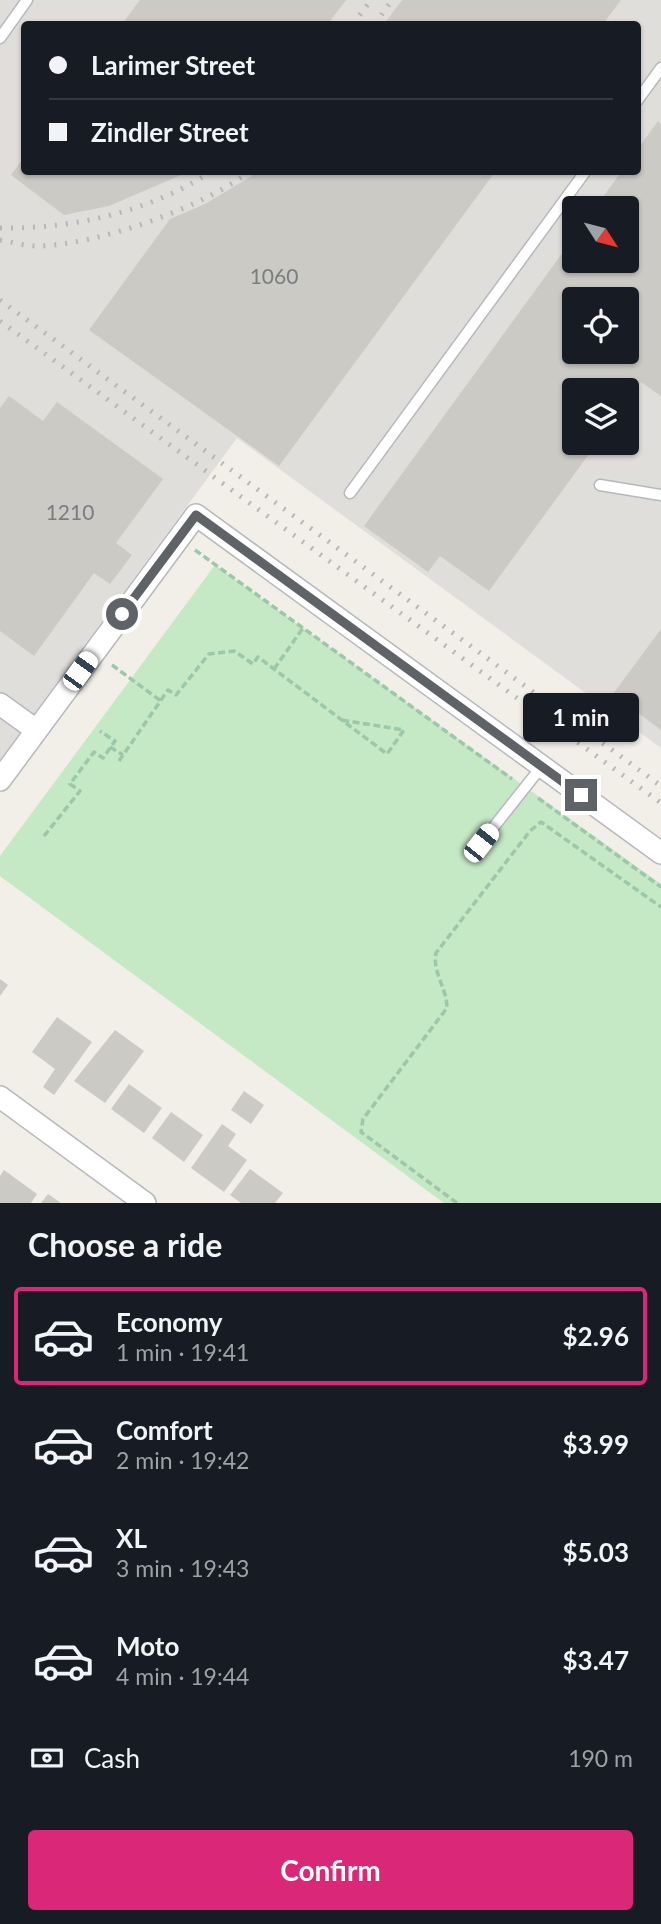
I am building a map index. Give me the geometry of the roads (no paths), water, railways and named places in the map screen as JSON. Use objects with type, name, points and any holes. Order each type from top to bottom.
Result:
[{"type":"street","points":[[0,780],[196,515],[661,853]]},
{"type":"street","points":[[0,704],[36,730]]},
{"type":"street","points":[[0,1097],[145,1203]]},
{"type":"lane","points":[[0,38],[27,0]]},
{"type":"lane","points":[[641,96],[661,68]]},
{"type":"lane","points":[[349,493],[583,175]]},
{"type":"lane","points":[[600,485],[661,495]]},
{"type":"lane","points":[[481,843],[542,766]]},
{"type":"railway","points":[[355,21],[371,0]]},
{"type":"railway","points":[[377,21],[392,0]]},
{"type":"railway","points":[[0,228],[55,225],[110,215],[162,198],[206,175]]},
{"type":"railway","points":[[0,240],[37,246],[62,244],[118,232],[204,199],[244,175]]},
{"type":"railway","points":[[0,300],[661,786]]},
{"type":"railway","points":[[0,321],[661,803]]}]
